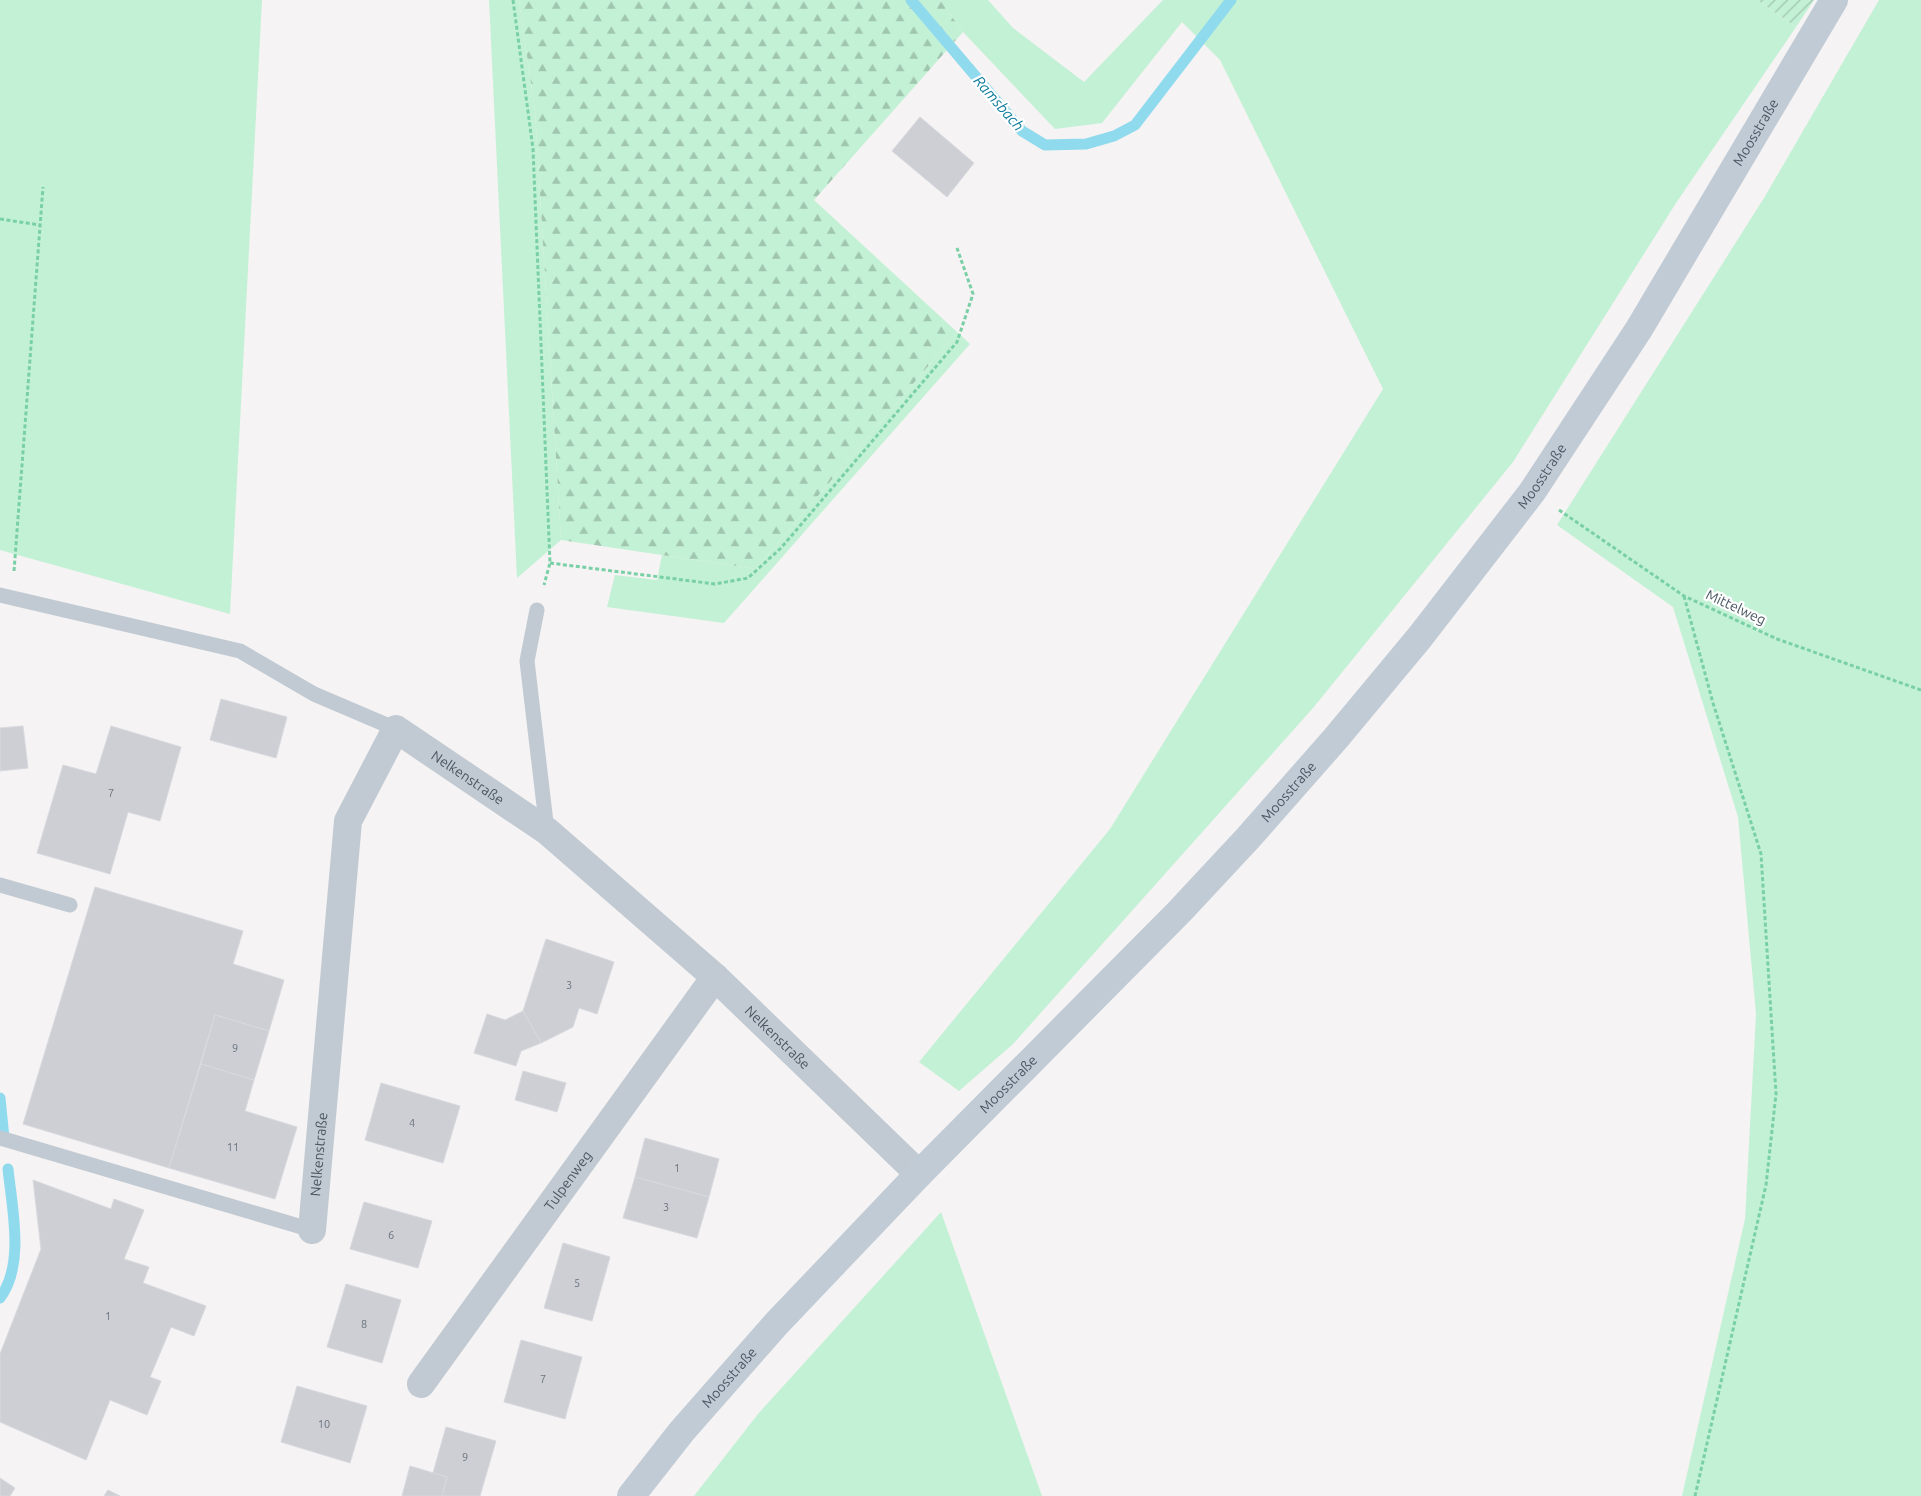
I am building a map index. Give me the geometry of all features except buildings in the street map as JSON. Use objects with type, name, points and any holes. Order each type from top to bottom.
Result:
[{"type":"street","name":"Moosstraße","points":[[631,1496],[682,1431],[770,1330],[919,1174],[1179,912],[1248,838],[1336,738],[1420,637],[1532,492],[1639,330],[1834,0]]},
{"type":"street","name":"Nelkenstraße","points":[[312,1230],[348,821],[396,730],[547,831],[715,977],[919,1174]]},
{"type":"street","name":"Tulpenweg","points":[[421,1384],[715,977]]},
{"type":"lane","points":[[6,596],[240,651],[314,694],[396,730]]},
{"type":"lane","points":[[537,610],[527,661],[547,831]]},
{"type":"lane","points":[[0,885],[70,905]]},
{"type":"lane","points":[[0,1138],[312,1230]]},
{"type":"path","points":[[513,0],[533,149],[550,563],[537,610]]},
{"type":"path","points":[[6,596],[43,188]]},
{"type":"path","points":[[0,219],[40,225]]},
{"type":"path","points":[[550,563],[715,584],[748,578],[781,548],[957,342],[973,294],[957,248]]},
{"type":"path","name":"Mittelweg","points":[[1559,510],[1684,596],[1777,639],[1921,690]]},
{"type":"path","points":[[1684,596],[1713,703],[1761,854],[1776,1094],[1766,1185],[1695,1496]]},
{"type":"green space","points":[[0,0],[262,0],[230,614],[0,550]]},
{"type":"green space","points":[[489,0],[519,0],[535,111],[561,540],[517,578]]},
{"type":"green space","points":[[519,0],[940,0],[963,32],[814,200],[957,332],[756,569],[561,540],[535,111]]},
{"type":"green space","points":[[940,0],[988,0],[1013,28],[1084,82],[1163,0],[1757,0],[1796,27],[1676,203],[1513,462],[1313,708],[1013,1044],[959,1091],[919,1062],[1110,829],[1383,389],[1220,60],[1182,22],[1102,123],[1055,129],[963,32]]},
{"type":"green space","points":[[1757,0],[1814,0],[1796,27]]},
{"type":"green space","points":[[1879,0],[1921,0],[1921,1496],[1682,1496],[1745,1219],[1756,1014],[1738,817],[1673,607],[1557,525],[1764,198]]},
{"type":"green space","points":[[957,332],[970,344],[724,623],[607,607],[615,575],[657,580],[662,555],[756,569]]},
{"type":"green space","points":[[941,1212],[1042,1496],[694,1496],[758,1414]]},
{"type":"waterway","name":"Ramsbach","points":[[911,0],[1022,131],[1045,145],[1086,144],[1114,136],[1135,125],[1231,0]]},
{"type":"waterway","name":"Ramsbach","points":[[0,1098],[4,1138]]},
{"type":"waterway","name":"Ramsbach","points":[[0,1298],[8,1285],[15,1253],[14,1218],[8,1169]]}]
